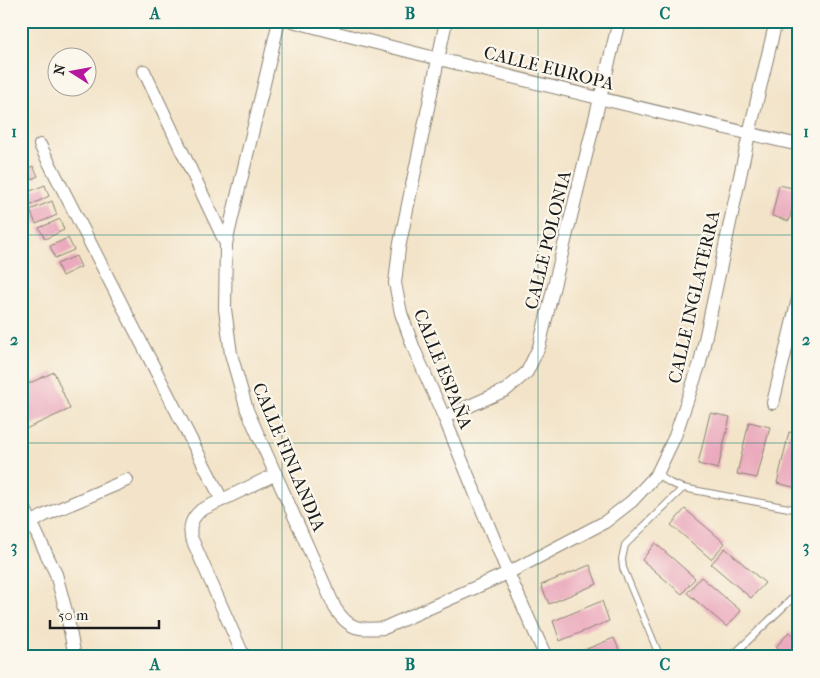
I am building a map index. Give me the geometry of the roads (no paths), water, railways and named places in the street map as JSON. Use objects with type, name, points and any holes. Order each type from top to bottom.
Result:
[{"type":"street","name":"CALLE FINLANDIA","points":[[279,21],[226,244],[225,309],[232,354],[247,410],[335,608],[343,620],[356,628]]},
{"type":"street","name":"CALLE EUROPA","points":[[292,21],[600,98],[799,145]]},
{"type":"street","name":"CALLE ESPAÑA","points":[[446,21],[399,248],[395,283],[401,313],[414,349],[508,573],[546,657]]},
{"type":"street","name":"CALLE POLONIA","points":[[444,417],[506,390],[527,372],[540,347],[619,21]]},
{"type":"street","name":"CALLE INGLATERRA","points":[[356,628],[368,630],[384,628],[508,573],[605,522],[632,501],[657,474],[675,436],[700,363],[749,134],[776,21]]},
{"type":"street","points":[[144,71],[226,244]]},
{"type":"street","points":[[40,145],[222,500]]},
{"type":"street","points":[[773,403],[799,295]]},
{"type":"street","points":[[244,657],[191,537],[191,522],[201,510],[276,474]]},
{"type":"street","points":[[27,526],[45,515],[127,480]]},
{"type":"street","points":[[21,501],[27,526],[56,574],[67,615],[75,657]]},
{"type":"lane","points":[[657,474],[670,484],[683,488],[799,510]]},
{"type":"lane","points":[[660,657],[623,568],[622,559],[625,545],[683,488]]},
{"type":"lane","points":[[730,657],[799,592]]}]
